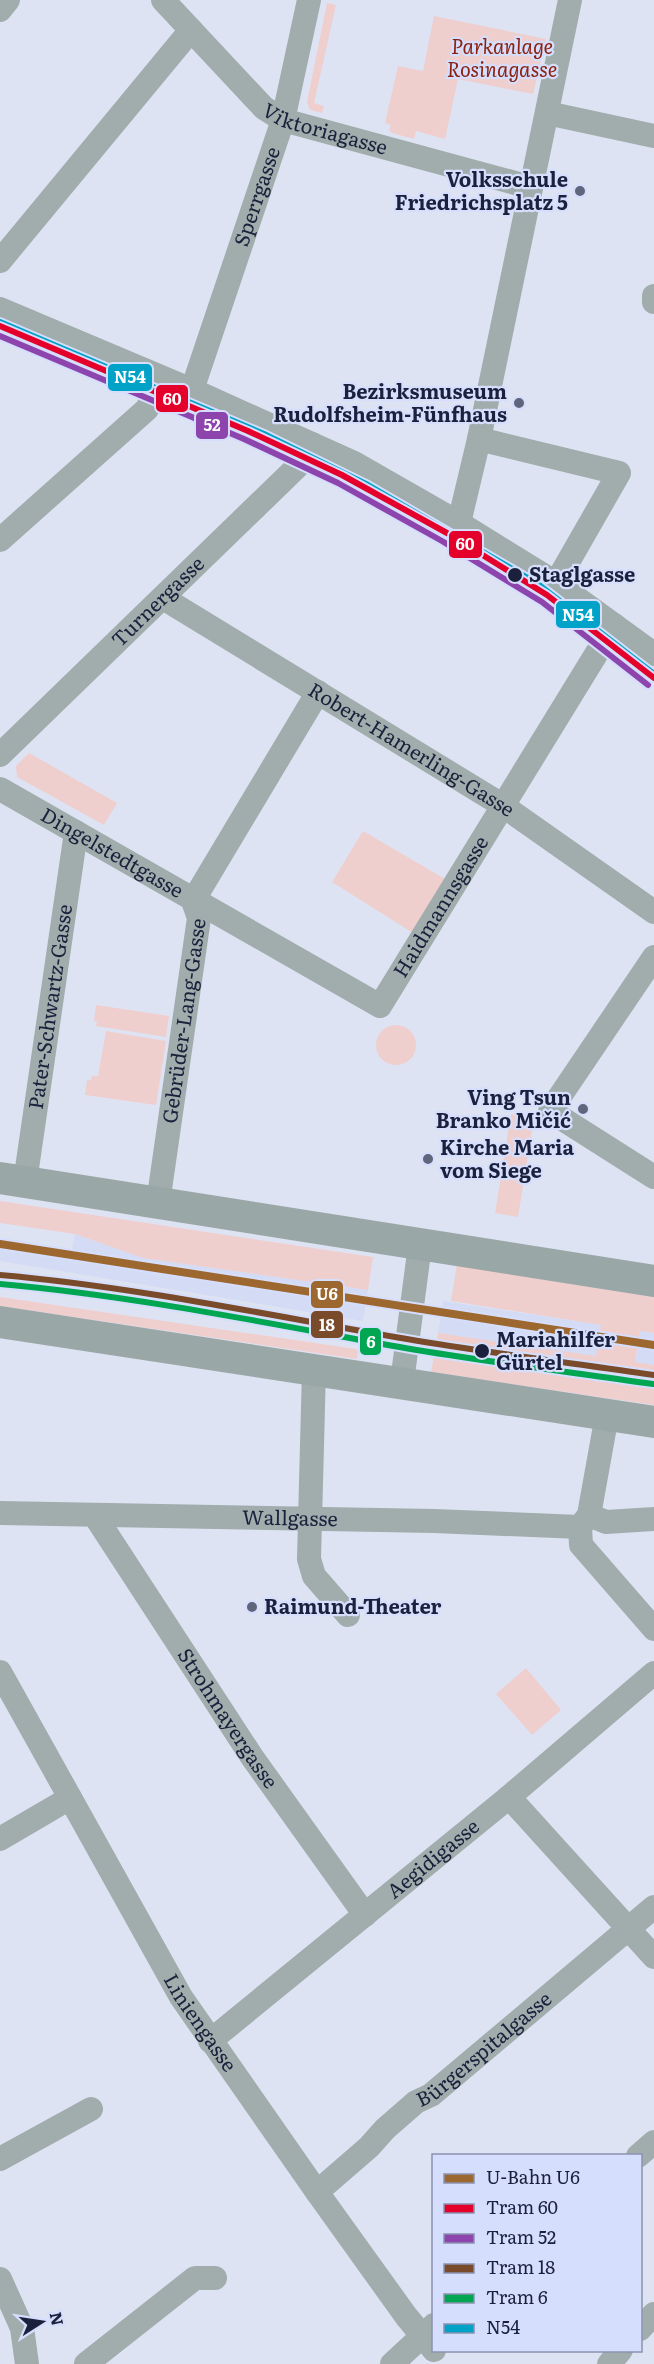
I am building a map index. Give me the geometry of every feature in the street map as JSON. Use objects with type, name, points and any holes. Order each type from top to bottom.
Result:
[{"type":"main road","points":[[12,1180],[654,1281]]},
{"type":"main road","points":[[0,1322],[654,1422]]},
{"type":"street","points":[[0,10],[8,0]]},
{"type":"street","name":"Viktoriagasse","points":[[163,0],[264,108],[284,120],[528,198]]},
{"type":"street","name":"Sperrgasse","points":[[192,390],[284,120],[309,0]]},
{"type":"street","points":[[459,523],[479,439],[570,0]]},
{"type":"street","points":[[0,261],[191,30]]},
{"type":"street","points":[[547,113],[654,136]]},
{"type":"street","points":[[0,309],[192,390],[354,463],[459,523],[556,583],[654,654]]},
{"type":"street","points":[[0,540],[147,409],[152,398],[148,373]]},
{"type":"street","points":[[479,439],[619,473],[556,583]]},
{"type":"street","name":"Turnergasse","points":[[0,755],[301,463],[312,444]]},
{"type":"street","name":"Robert-Hamerling-Gasse","points":[[162,598],[502,805],[654,912]]},
{"type":"street","name":"Haidmannsgasse","points":[[380,1006],[614,625]]},
{"type":"street","name":"Gebrüder-Lang-Gasse","points":[[158,1203],[199,918],[193,901],[318,692]]},
{"type":"street","name":"Dingelstedtgasse","points":[[0,789],[380,1006]]},
{"type":"street","name":"Pater-Schwartz-Gasse","points":[[12,1180],[76,832]]},
{"type":"street","points":[[654,957],[550,1111],[654,1177]]},
{"type":"street","points":[[402,1382],[420,1245]]},
{"type":"street","points":[[314,1369],[309,1559],[314,1576],[348,1615]]},
{"type":"street","points":[[607,1415],[581,1545],[654,1629]]},
{"type":"street","name":"Wallgasse","points":[[0,1513],[606,1522],[654,1519]]},
{"type":"street","name":"Strohmayergasse","points":[[95,1516],[252,1756],[365,1915]]},
{"type":"street","name":"Liniengasse","points":[[0,1672],[182,1997],[210,2041],[317,2192],[431,2340]]},
{"type":"street","name":"Aegidigasse","points":[[210,2041],[509,1797],[654,1673]]},
{"type":"street","points":[[509,1797],[654,1957]]},
{"type":"street","points":[[0,1839],[70,1798]]},
{"type":"street","name":"Bürgerspitalgasse","points":[[317,2192],[369,2147],[393,2122],[417,2102],[431,2095],[654,1907]]},
{"type":"street","points":[[0,2159],[91,2109]]},
{"type":"street","points":[[640,2154],[654,2142]]},
{"type":"street","points":[[86,2364],[195,2278],[214,2278]]},
{"type":"street","points":[[0,2279],[16,2312],[26,2345],[27,2364]]},
{"type":"street","points":[[642,2327],[654,2314]]},
{"type":"street","points":[[392,2364],[431,2340]]},
{"type":"street","points":[[609,2364],[619,2352]]},
{"type":"shaded area","points":[[75,1234],[143,1258],[368,1290],[363,1321],[0,1261],[0,1238],[72,1249]]},
{"type":"shaded area","points":[[443,1301],[601,1325],[596,1357],[438,1333]]},
{"type":"shaded area","points":[[640,1331],[654,1333],[654,1365],[635,1363]]},
{"type":"green space","points":[[327,3],[336,5],[314,103],[324,106],[322,113],[310,110],[307,102]]},
{"type":"green space","name":"Parkanlage Rosinagasse","points":[[434,16],[546,39],[533,94],[458,79],[445,139],[416,131],[414,139],[392,133],[389,130],[391,125],[385,123],[398,66],[423,71]]},
{"type":"green space","points":[[29,753],[117,803],[104,825],[17,777],[16,766]]},
{"type":"green space","points":[[363,831],[445,879],[413,933],[332,882]]},
{"type":"green space","points":[[96,1005],[169,1016],[166,1037],[96,1026],[97,1022],[94,1021]]},
{"type":"green space","points":[[396,1025],[410,1031],[416,1045],[410,1059],[396,1065],[382,1059],[376,1045],[382,1031]]},
{"type":"green space","points":[[106,1031],[166,1041],[156,1105],[85,1095],[87,1080],[91,1080],[92,1076],[98,1076]]},
{"type":"green space","points":[[511,1114],[534,1118],[518,1217],[495,1213]]},
{"type":"green space","points":[[0,1201],[373,1257],[368,1290],[143,1258],[75,1234],[0,1223]]},
{"type":"green space","points":[[457,1264],[654,1293],[654,1333],[640,1331],[635,1362],[654,1365],[654,1405],[431,1372],[438,1333],[596,1356],[601,1325],[451,1301]]},
{"type":"green space","points":[[0,1297],[356,1349],[357,1359],[0,1306]]},
{"type":"green space","points":[[526,1668],[561,1710],[532,1735],[496,1694]]},
{"type":"metro line","name":"U6","points":[[0,1244],[654,1345]]},
{"type":"tram line","name":"60","points":[[0,326],[248,431],[342,475],[447,533],[547,595],[654,678]]},
{"type":"tram line","name":"52","points":[[0,336],[244,439],[338,483],[442,541],[542,602],[648,685]]},
{"type":"tram line","name":"18","points":[[0,1275],[153,1294],[438,1344],[654,1375]]},
{"type":"tram line","name":"6","points":[[0,1284],[153,1303],[405,1348],[653,1384]]},
{"type":"transit line","name":"N54","points":[[0,322],[264,434],[368,485],[538,584],[654,674]]},
{"type":"place","name":"Volksschule Friedrichsplatz 5","points":[[580,191]]},
{"type":"place","name":"Bezirksmuseum Rudolfsheim-Fünfhaus","points":[[519,403]]},
{"type":"place","name":"Staglgasse","points":[[515,575]]},
{"type":"place","name":"Ving Tsun Branko Mičić","points":[[583,1109]]},
{"type":"place","name":"Kirche Maria vom Siege","points":[[428,1159]]},
{"type":"place","name":"Mariahilfer Gürtel","points":[[482,1351]]},
{"type":"place","name":"Raimund-Theater","points":[[252,1607]]}]
